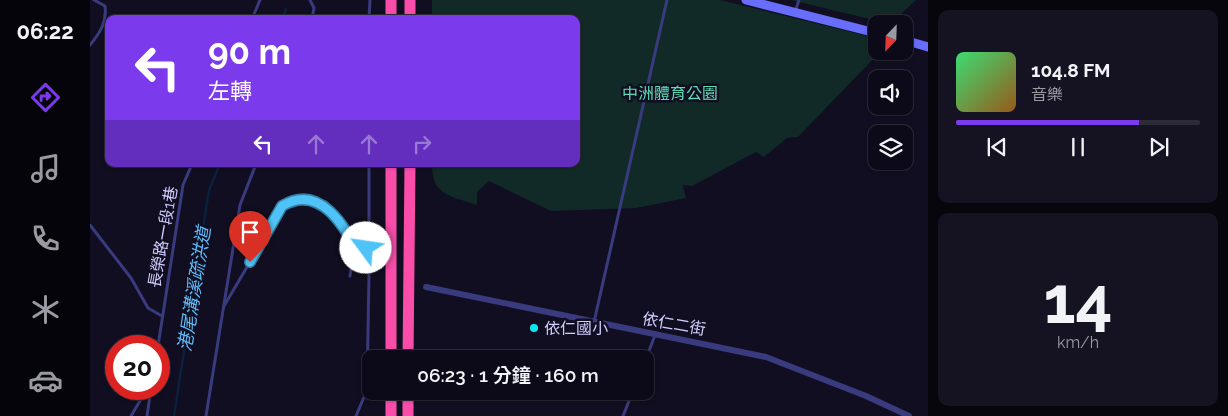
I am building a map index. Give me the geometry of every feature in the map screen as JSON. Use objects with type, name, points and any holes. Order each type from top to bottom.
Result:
[{"type":"highway","points":[[391,0],[391,15]]},
{"type":"highway","points":[[410,0],[410,15]]},
{"type":"highway","points":[[391,167],[391,350]]},
{"type":"highway","points":[[408,350],[410,167]]},
{"type":"highway","points":[[391,400],[391,416]]},
{"type":"highway","points":[[408,400],[408,416]]},
{"type":"street","points":[[746,0],[868,31]]},
{"type":"street","points":[[913,43],[928,47]]},
{"type":"street","name":"依仁二街","points":[[426,287],[655,335],[714,344],[766,357],[866,396],[909,416]]},
{"type":"lane","points":[[94,0],[105,6],[106,15]]},
{"type":"lane","points":[[254,15],[260,0]]},
{"type":"lane","points":[[310,0],[314,8],[313,15]]},
{"type":"lane","points":[[369,15],[370,0]]},
{"type":"lane","points":[[594,322],[667,0]]},
{"type":"lane","points":[[795,12],[799,0]]},
{"type":"lane","points":[[90,45],[99,34],[105,19]]},
{"type":"lane","name":"長榮路一段1巷","points":[[159,335],[183,184],[191,167]]},
{"type":"lane","points":[[206,416],[240,205],[255,167]]},
{"type":"lane","points":[[356,416],[367,390],[368,274],[366,248],[369,235],[369,167]]},
{"type":"lane","points":[[223,308],[282,206],[290,201],[317,203],[333,212],[359,253]]},
{"type":"lane","points":[[90,225],[126,271],[148,308],[162,316]]},
{"type":"lane","points":[[350,276],[352,263],[359,253],[366,248]]},
{"type":"lane","points":[[649,350],[655,335]]},
{"type":"lane","points":[[131,416],[140,400]]},
{"type":"lane","points":[[147,416],[149,400]]},
{"type":"lane","points":[[623,416],[629,400]]},
{"type":"green space","name":"中洲體育公園","points":[[432,0],[720,0],[868,36],[868,60],[872,60],[798,137],[787,138],[764,157],[756,152],[692,186],[683,185],[686,198],[636,208],[551,211],[489,181],[477,192],[477,205],[451,197],[439,189],[435,183],[432,167],[580,167],[580,15],[432,15]]},
{"type":"green space","points":[[791,0],[916,0],[900,15],[868,15],[868,19]]},
{"type":"waterway","name":"港尾溝溪疏洪道","points":[[284,15],[286,9]]},
{"type":"waterway","name":"港尾溝溪疏洪道","points":[[174,416],[209,190],[219,167]]},
{"type":"place","name":"依仁國小","points":[[534,328]]},
{"type":"route","points":[[250,262],[282,206],[290,201],[299,200],[317,203],[333,212],[347,231],[359,253],[366,248]]}]
